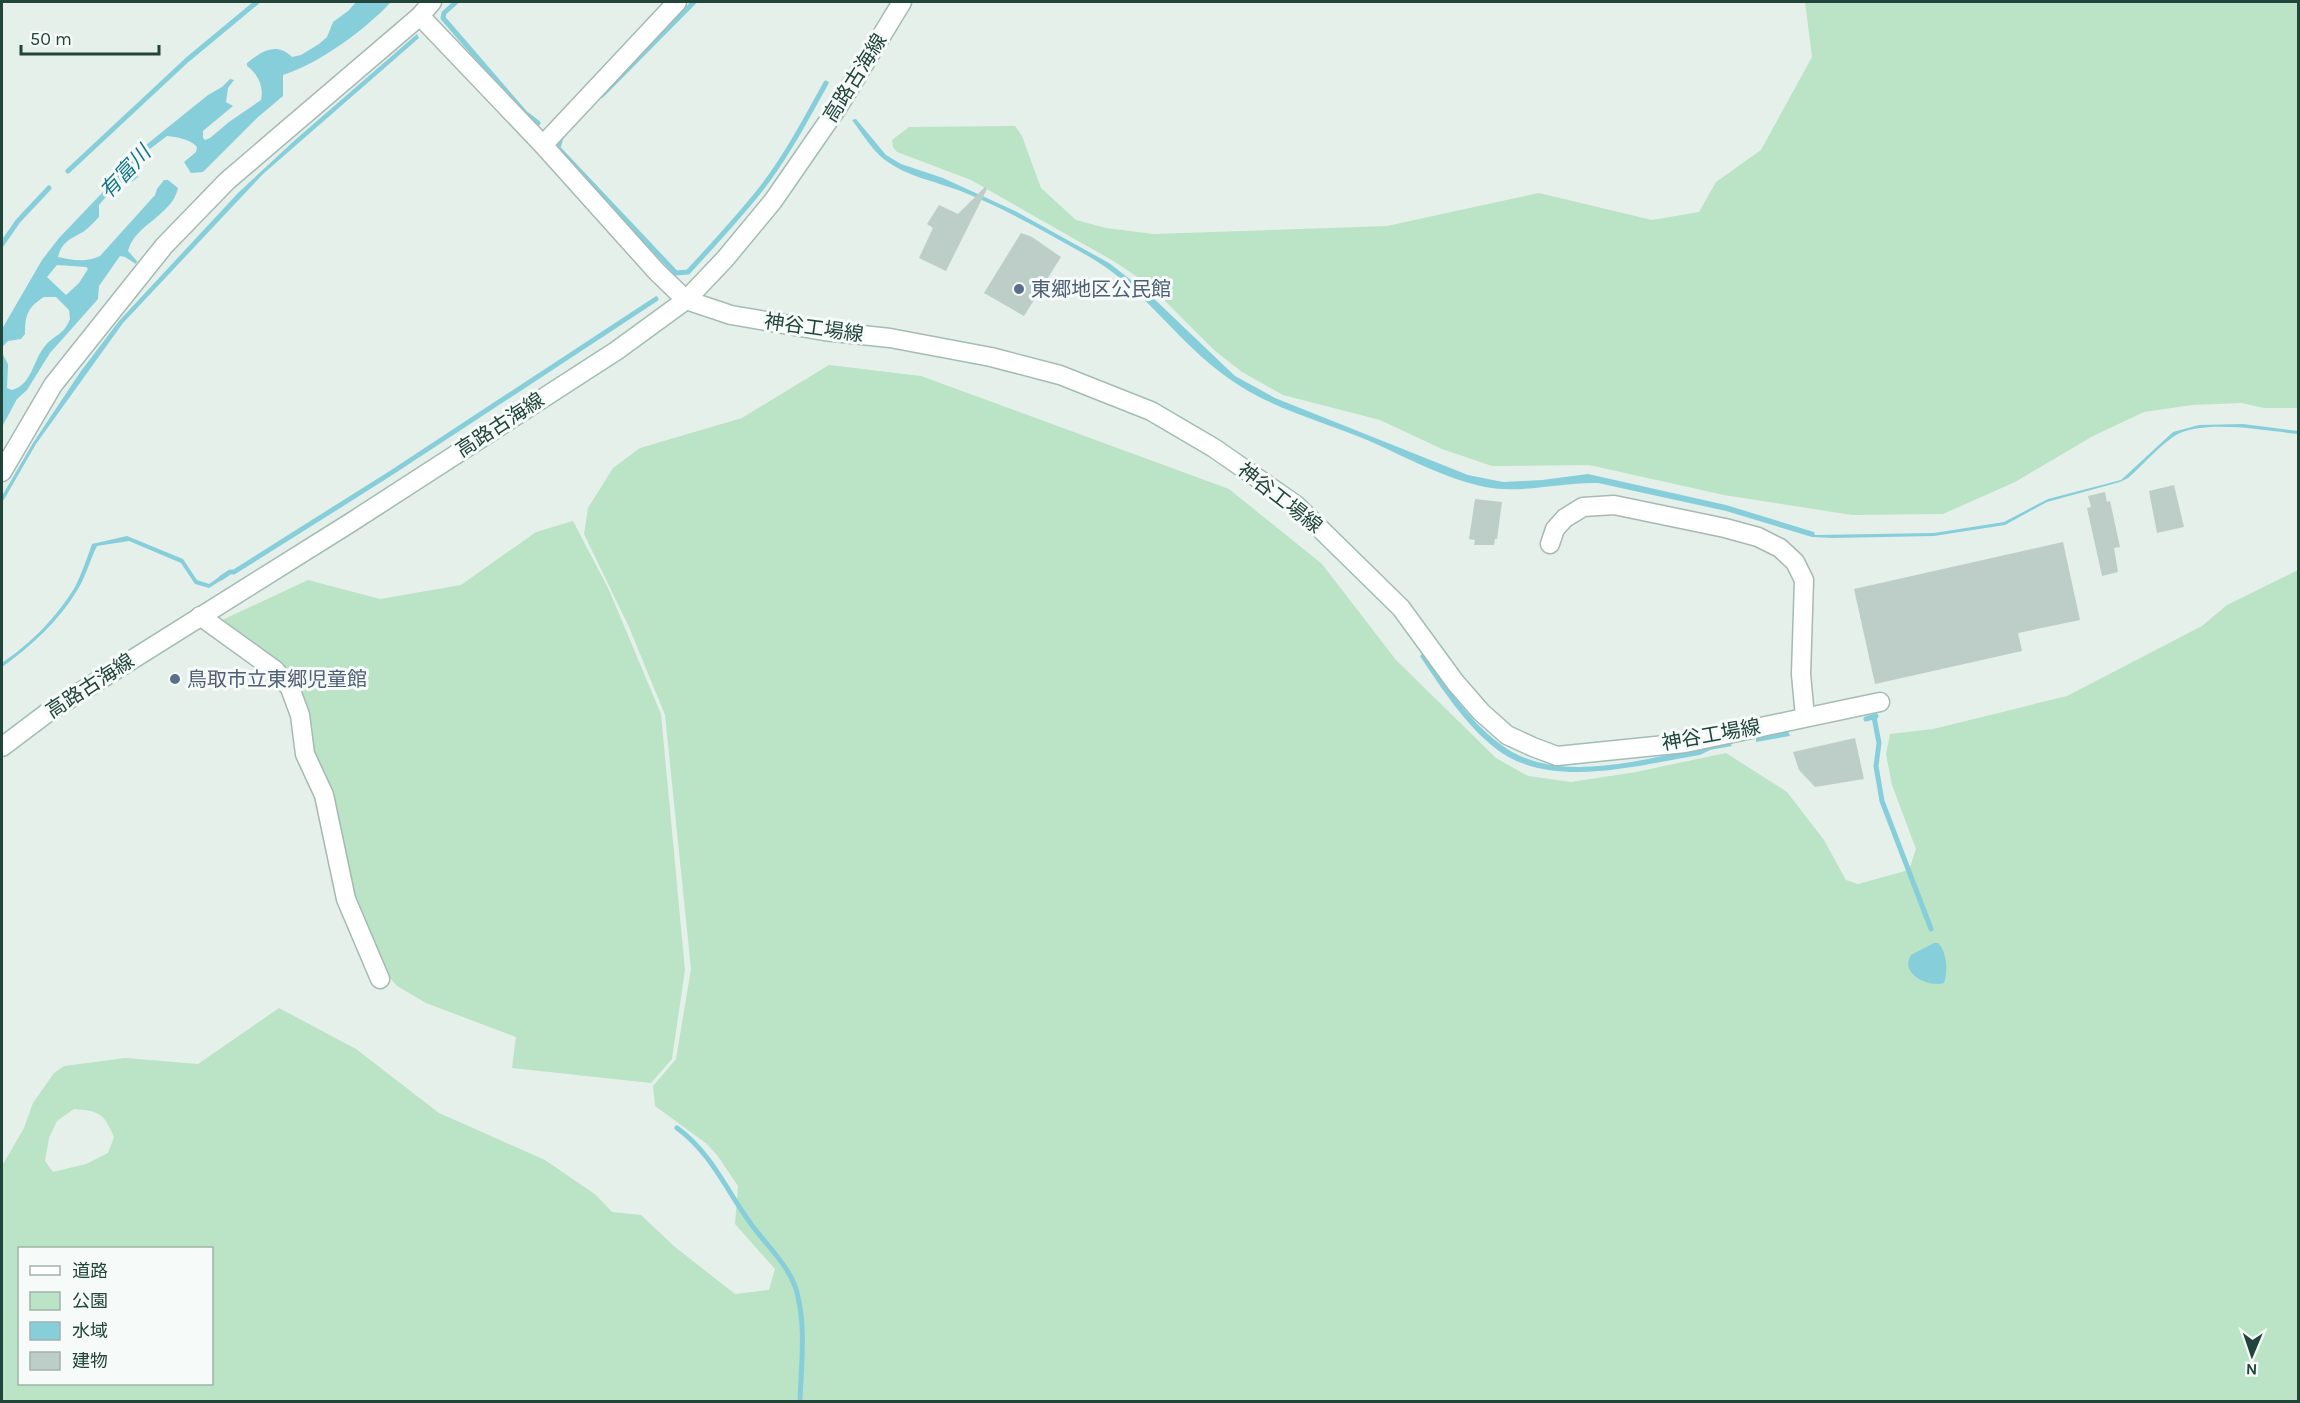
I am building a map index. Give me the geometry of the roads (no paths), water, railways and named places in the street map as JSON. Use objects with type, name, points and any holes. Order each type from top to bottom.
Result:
[{"type":"street","points":[[2,472],[53,385],[164,246],[227,181],[420,16],[432,2]]},
{"type":"street","points":[[543,146],[677,2]]},
{"type":"street","name":"高路古海線","points":[[2,747],[47,713],[350,523],[616,351],[686,300],[725,259],[773,201],[838,107],[902,2]]},
{"type":"street","points":[[420,16],[543,146],[657,272],[686,300]]},
{"type":"street","name":"神谷工場線","points":[[686,300],[730,315],[824,331],[890,338],[992,357],[1060,375],[1151,411],[1214,448],[1296,505],[1401,608],[1480,712],[1507,735],[1557,756],[1685,743],[1880,702]]},
{"type":"street","points":[[1550,544],[1555,529],[1564,518],[1583,507],[1614,506],[1725,528],[1758,537],[1780,548],[1795,562],[1804,580],[1801,674],[1805,717]]},
{"type":"street","points":[[200,616],[275,670],[290,688],[300,715],[305,754],[324,795],[346,899],[380,979]]},
{"type":"water","name":"有富川","points":[[356,2],[391,2],[368,24],[327,54],[283,75],[283,96],[257,118],[203,172],[191,173],[184,162],[196,152],[197,147],[194,144],[187,140],[167,136],[138,158],[138,177],[133,181],[117,184],[99,205],[99,217],[86,230],[64,245],[58,257],[84,260],[100,256],[155,195],[164,180],[168,180],[178,188],[169,206],[132,242],[128,251],[137,261],[136,264],[120,256],[99,286],[98,299],[50,353],[27,390],[17,399],[2,427],[2,353],[2,329],[42,260],[127,162],[124,158],[126,154],[131,157],[208,95],[230,79],[234,80],[228,88],[226,102],[233,106],[203,131],[205,140],[210,138],[261,100],[262,90],[259,81],[247,63],[263,52],[274,49],[286,52],[292,57],[301,55],[327,37],[333,22]],"holes":[[[57,265],[88,269],[79,283],[66,295],[47,277]],[[44,297],[56,297],[69,310],[70,319],[65,328],[45,346],[24,383],[12,390],[7,388],[8,364],[2,353],[3,346],[8,341],[21,339],[25,334],[28,312]]]},
{"type":"water","points":[[417,34],[419,38],[263,174],[123,323],[36,444],[2,503],[2,496],[33,443],[81,371],[119,321],[238,193]]},
{"type":"water","points":[[856,119],[886,155],[901,164],[943,178],[1015,211],[1109,263],[1149,294],[1235,376],[1275,398],[1468,475],[1503,482],[1588,474],[1726,505],[1814,532],[1815,535],[1934,533],[2004,522],[2048,499],[2121,480],[2173,432],[2199,425],[2243,424],[2298,431],[2298,434],[2234,427],[2185,431],[2167,441],[2128,478],[2120,482],[2047,502],[2005,525],[1934,536],[1812,537],[1726,511],[1598,483],[1527,489],[1485,487],[1440,473],[1367,440],[1255,395],[1203,358],[1125,282],[1107,268],[995,206],[899,169],[874,150],[852,120]]},
{"type":"water","points":[[127,536],[183,559],[197,580],[209,584],[225,573],[228,576],[209,588],[195,584],[181,563],[129,541],[97,546],[81,584],[62,612],[34,642],[2,667],[2,663],[23,647],[60,609],[78,582],[92,544]]},
{"type":"water","points":[[1423,653],[1458,702],[1488,735],[1525,758],[1552,765],[1582,767],[1643,760],[1730,742],[1732,746],[1710,750],[1700,755],[1622,769],[1567,772],[1541,769],[1517,761],[1484,739],[1445,693],[1420,656]]},
{"type":"water","points":[[1788,731],[1790,736],[1756,742],[1756,737]]},
{"type":"water","points":[[1938,943],[1945,956],[1944,983],[1931,983],[1917,978],[1909,968],[1908,962],[1911,955]]},
{"type":"waterway","points":[[68,171],[187,60],[257,2]]},
{"type":"waterway","points":[[456,2],[444,13],[443,18],[525,113],[538,123]]},
{"type":"waterway","points":[[602,95],[694,2]]},
{"type":"waterway","points":[[564,134],[558,148],[676,273],[688,272],[770,177],[826,83]]},
{"type":"waterway","points":[[2,244],[18,221],[49,188]]},
{"type":"waterway","points":[[221,578],[391,473],[656,299]]},
{"type":"waterway","points":[[1866,719],[1876,716]]},
{"type":"waterway","points":[[1874,717],[1879,743],[1876,766],[1882,801],[1931,929]]},
{"type":"waterway","points":[[677,1128],[700,1149],[710,1162],[791,1278],[798,1297],[802,1322],[800,1402]]},
{"type":"place","name":"東郷地区公民館","points":[[1019,289]]},
{"type":"place","name":"鳥取市立東郷児童館","points":[[175,679]]}]
